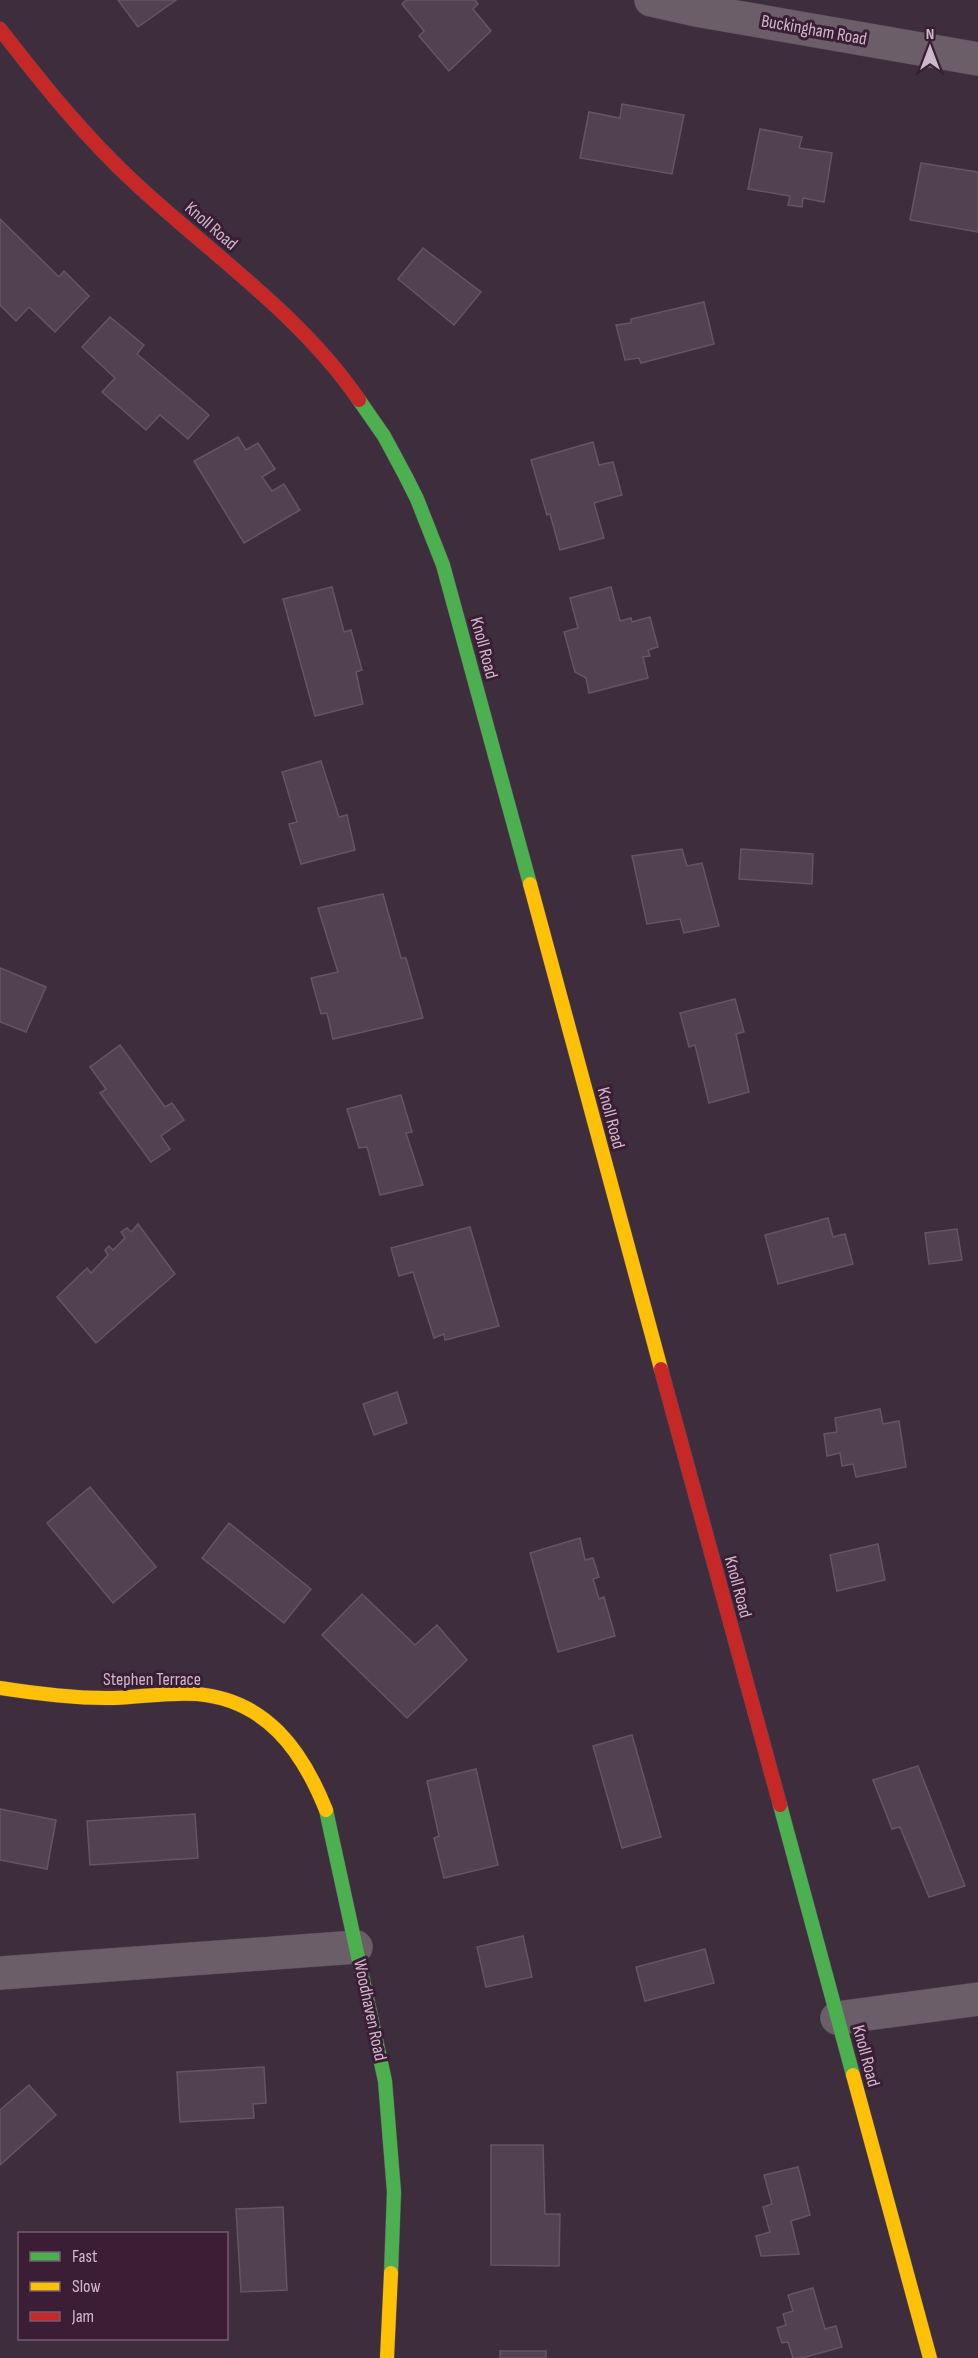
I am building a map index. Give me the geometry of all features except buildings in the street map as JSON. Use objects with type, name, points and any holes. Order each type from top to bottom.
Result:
[{"type":"street","name":"Buckingham Road","points":[[651,0],[696,10],[978,59]]},
{"type":"street","name":"Knoll Road","points":[[0,29],[67,114],[134,182],[295,324],[346,381],[384,436],[417,499],[446,577],[930,2358]]},
{"type":"street","name":"Stephen Terrace","points":[[0,1688],[42,1695],[105,1698],[197,1694],[221,1698],[243,1706],[264,1718],[282,1733],[303,1759],[320,1792],[328,1815],[356,1947]]},
{"type":"street","name":"Woodhaven Road","points":[[0,1973],[356,1947],[385,2080],[394,2192],[387,2358]]},
{"type":"street","points":[[837,2018],[978,1999]]},
{"type":"traffic: fast","points":[[359,400],[384,436],[405,475],[443,565],[530,884]]},
{"type":"traffic: fast","points":[[780,1805],[853,2075]]},
{"type":"traffic: fast","points":[[326,1810],[385,2081],[394,2192],[391,2273]]},
{"type":"traffic: slow","points":[[530,884],[661,1369]]},
{"type":"traffic: slow","points":[[0,1688],[86,1698],[197,1694],[221,1698],[243,1706],[262,1718],[293,1749],[305,1767],[326,1810]]},
{"type":"traffic: slow","points":[[853,2075],[930,2358]]},
{"type":"traffic: slow","points":[[387,2358],[391,2273]]},
{"type":"traffic: jam","points":[[0,29],[98,147],[135,183],[282,312],[336,369],[359,400]]},
{"type":"traffic: jam","points":[[661,1369],[780,1805]]}]
